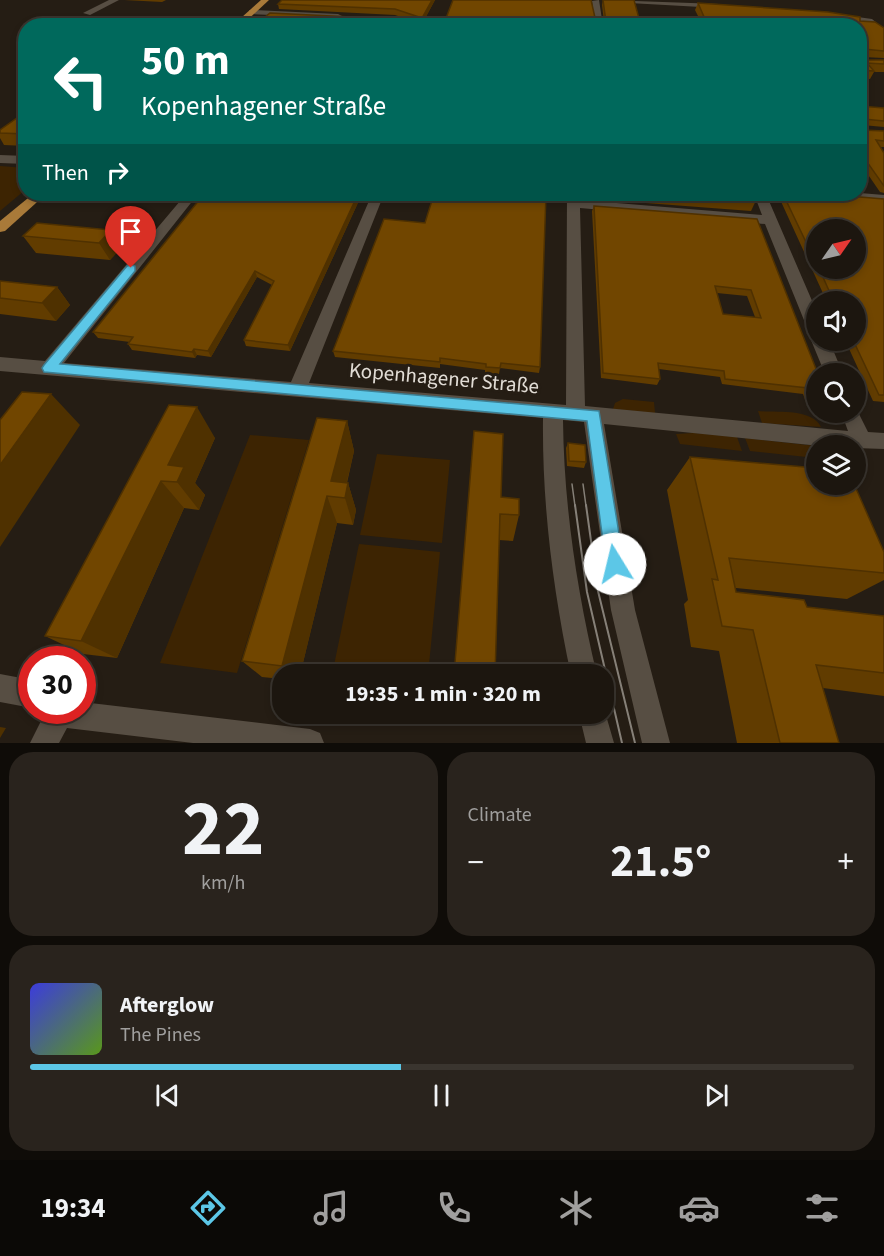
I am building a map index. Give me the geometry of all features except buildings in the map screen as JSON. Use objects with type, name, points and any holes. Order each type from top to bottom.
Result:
[{"type":"main road","points":[[245,18],[265,0]]},
{"type":"main road","points":[[0,228],[32,201]]},
{"type":"street","points":[[87,13],[115,0]]},
{"type":"street","points":[[598,18],[595,0],[601,0]]},
{"type":"street","points":[[611,0],[731,7]]},
{"type":"street","points":[[252,12],[350,17]]},
{"type":"street","points":[[827,15],[848,18]]},
{"type":"street","points":[[361,17],[378,18]]},
{"type":"street","points":[[867,21],[884,33]]},
{"type":"street","points":[[0,159],[18,160]]},
{"type":"street","points":[[867,198],[884,199]]},
{"type":"street","points":[[49,368],[186,201]]},
{"type":"street","points":[[297,390],[375,201]]},
{"type":"street","points":[[573,201],[574,414],[656,743]]},
{"type":"street","points":[[600,201],[771,220]]},
{"type":"street","points":[[763,201],[806,306]]},
{"type":"street","name":"Kopenhagener Straße","points":[[0,364],[806,436]]},
{"type":"street","points":[[574,414],[552,437],[563,564],[581,664]]},
{"type":"street","name":"Kopenhagener Straße","points":[[866,439],[884,441]]},
{"type":"street","points":[[0,688],[18,691]]},
{"type":"street","points":[[96,716],[310,743]]},
{"type":"street","points":[[44,743],[54,724]]},
{"type":"street","points":[[595,724],[600,743]]},
{"type":"shaded area","points":[[0,166],[18,167],[18,196],[0,211]]},
{"type":"shaded area","points":[[623,399],[654,402],[655,413],[613,409],[615,403]]},
{"type":"shaded area","points":[[758,411],[802,414],[806,416],[806,423],[818,423],[821,427],[762,423]]},
{"type":"shaded area","points":[[694,433],[737,437],[742,451],[680,444],[676,434]]},
{"type":"shaded area","points":[[250,435],[309,440],[237,673],[160,663]]},
{"type":"shaded area","points":[[745,438],[806,445],[806,457],[750,451]]},
{"type":"shaded area","points":[[377,454],[450,460],[442,543],[360,535]]},
{"type":"shaded area","points":[[359,544],[440,552],[429,664],[334,664]]},
{"type":"tram line","points":[[572,484],[575,506]]},
{"type":"tram line","points":[[583,484],[586,506]]},
{"type":"tram line","points":[[575,505],[587,592],[622,743]]},
{"type":"tram line","points":[[586,505],[598,591],[635,743]]},
{"type":"route","points":[[131,268],[49,368],[593,415],[615,564]]}]
